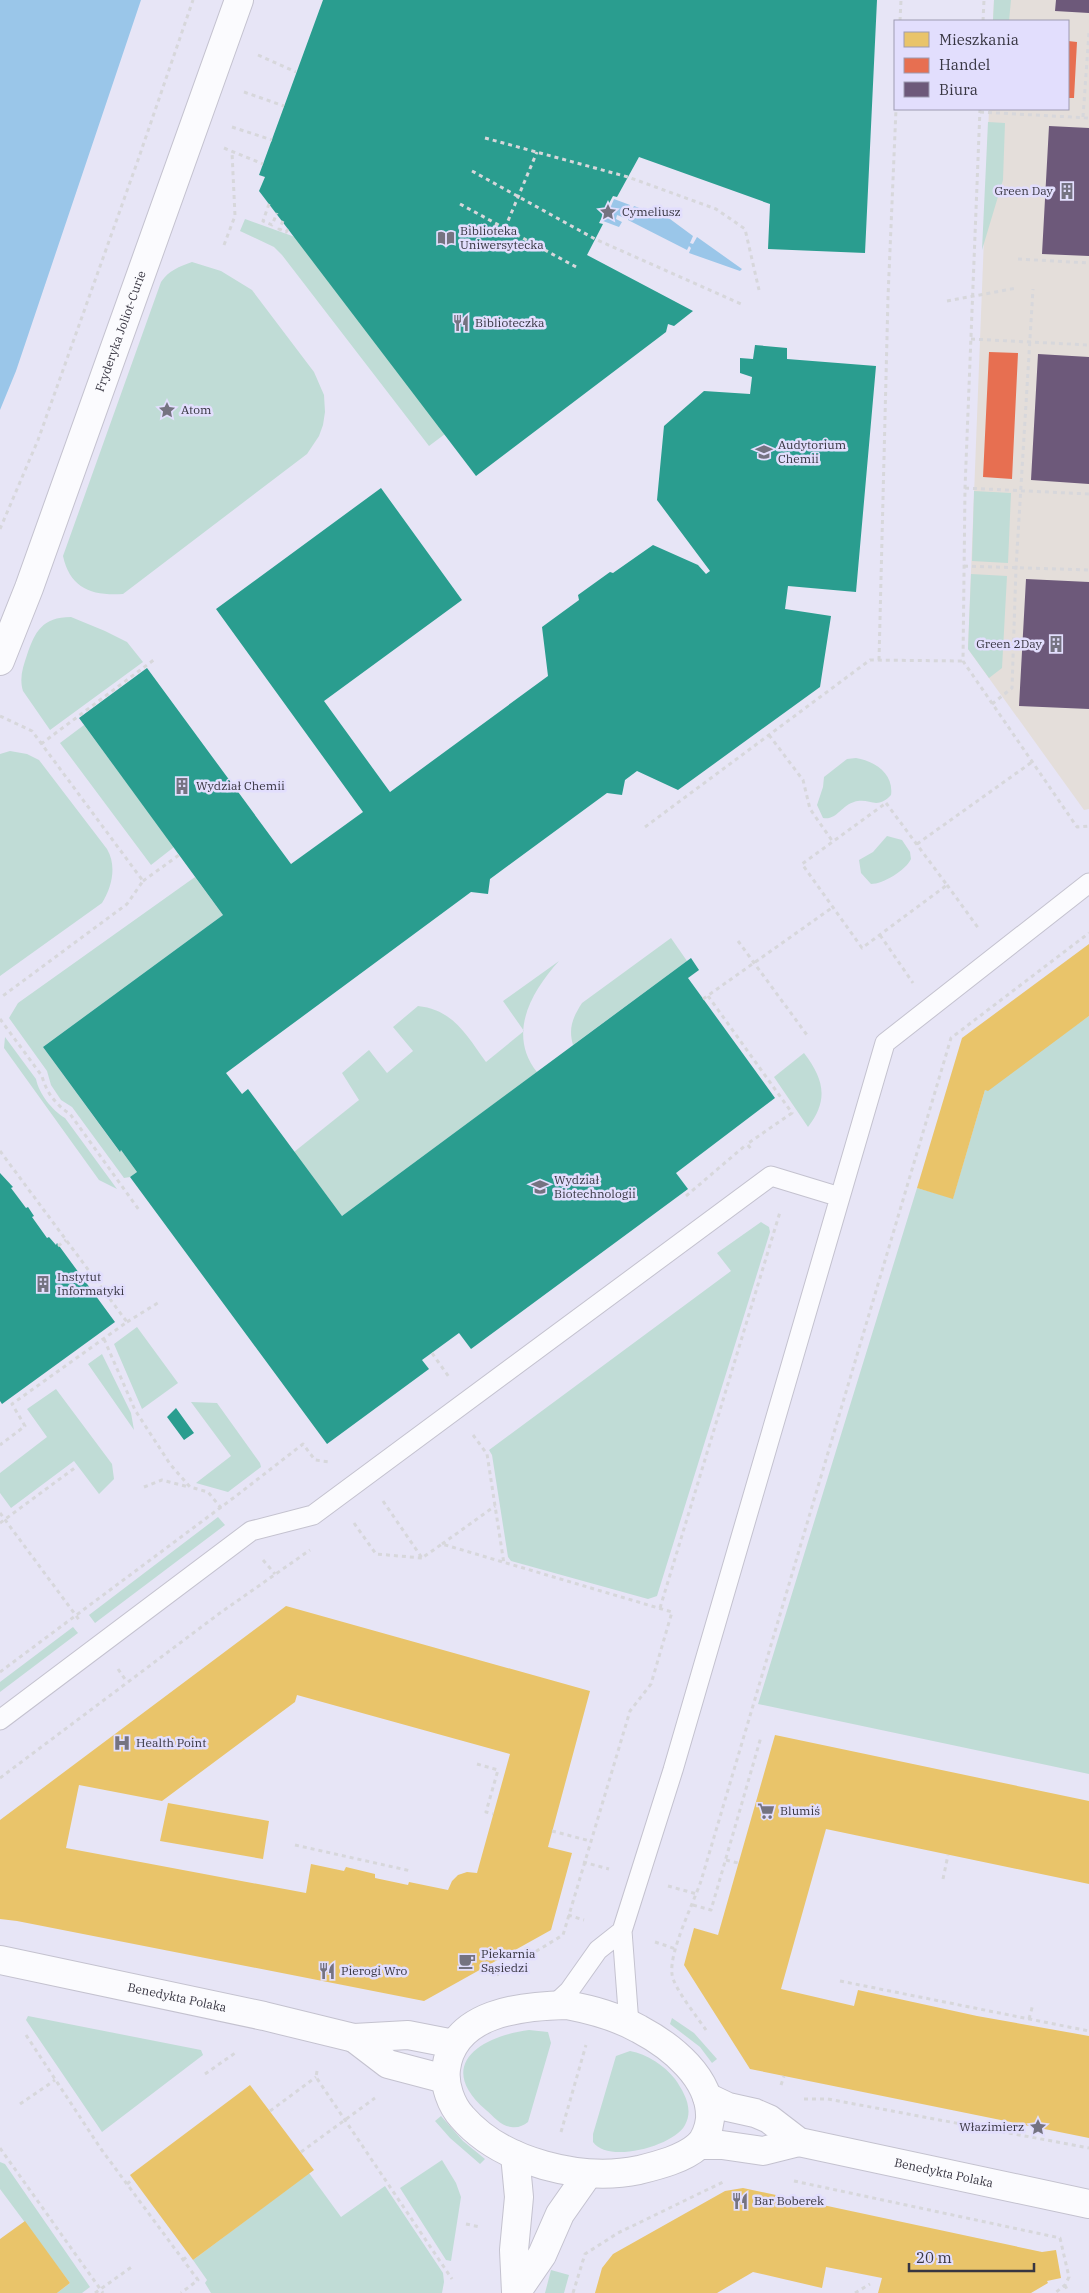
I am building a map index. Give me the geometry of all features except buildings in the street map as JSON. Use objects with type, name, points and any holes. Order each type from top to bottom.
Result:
[{"type":"street","name":"Fryderyka Joliot-Curie","points":[[0,661],[29,588],[239,0]]},
{"type":"street","name":"Benedykta Polaka","points":[[0,1960],[264,2016],[354,2038],[408,2034],[454,2044]]},
{"type":"street","points":[[568,2005],[597,2011],[639,2029],[675,2053],[703,2086],[707,2097],[709,2124],[699,2145],[676,2159],[652,2167],[627,2172],[588,2174],[551,2167],[515,2155],[492,2143],[462,2117],[453,2104],[445,2078],[447,2062],[454,2044],[464,2031],[500,2013],[519,2008],[568,2005]]},
{"type":"street","name":"Benedykta Polaka","points":[[354,2038],[388,2064],[445,2078]]},
{"type":"street","name":"Benedykta Polaka","points":[[707,2097],[728,2107],[754,2113],[768,2119],[799,2142],[1089,2204]]},
{"type":"street","name":"Benedykta Polaka","points":[[699,2145],[762,2151],[799,2142]]},
{"type":"street","points":[[515,2155],[519,2197],[514,2250],[516,2292]]},
{"type":"street","points":[[516,2292],[542,2255],[560,2214],[588,2174]]},
{"type":"lane","points":[[629,2024],[622,1931],[676,1760],[884,1043],[1089,883]]},
{"type":"lane","points":[[0,1720],[251,1531],[313,1515],[771,1176],[840,1197]]},
{"type":"lane","points":[[554,2005],[569,1991],[598,1950],[622,1931]]},
{"type":"path","points":[[0,529],[38,440],[193,0]]},
{"type":"path","points":[[900,20],[901,0]]},
{"type":"path","points":[[984,0],[984,20]]},
{"type":"path","points":[[1083,117],[1089,32]]},
{"type":"path","points":[[879,660],[888,297],[896,110]]},
{"type":"path","points":[[1089,118],[980,110],[966,488],[963,661],[1077,826],[1089,826]]},
{"type":"path","points":[[485,138],[628,177],[716,209],[745,229],[759,290]]},
{"type":"path","points":[[224,245],[235,216],[232,152]]},
{"type":"path","points":[[504,228],[537,152]]},
{"type":"path","points":[[472,171],[595,239],[741,304]]},
{"type":"path","points":[[269,204],[263,220],[272,225],[277,213]]},
{"type":"path","points":[[460,204],[578,268]]},
{"type":"path","points":[[283,221],[280,229],[286,232],[289,228]]},
{"type":"path","points":[[1018,259],[1089,263]]},
{"type":"path","points":[[947,300],[1017,288]]},
{"type":"path","points":[[992,704],[1012,688],[1016,568],[1032,289]]},
{"type":"path","points":[[971,339],[1089,345]]},
{"type":"path","points":[[966,488],[1089,494]]},
{"type":"path","points":[[964,566],[1089,570]]},
{"type":"path","points":[[42,744],[155,659]]},
{"type":"path","points":[[644,827],[870,660],[963,661]]},
{"type":"path","points":[[0,716],[32,731],[143,881]]},
{"type":"path","points":[[769,735],[803,780],[810,809],[833,842]]},
{"type":"path","points":[[917,844],[1032,762]]},
{"type":"path","points":[[886,803],[947,885],[862,948],[802,864],[833,842],[886,803]]},
{"type":"path","points":[[0,998],[127,904],[143,881],[179,855]]},
{"type":"path","points":[[703,1000],[833,906]]},
{"type":"path","points":[[711,2037],[685,1999],[672,1974],[676,1949],[693,1905],[951,1038],[1089,933]]},
{"type":"path","points":[[880,935],[930,1008]]},
{"type":"path","points":[[738,941],[807,1035]]},
{"type":"path","points":[[708,996],[792,1113],[747,1144],[756,1157]]},
{"type":"path","points":[[0,1019],[42,1076],[44,1086],[59,1106],[70,1114],[139,1210]]},
{"type":"path","points":[[0,1151],[128,1322]]},
{"type":"path","points":[[660,1608],[780,1214]]},
{"type":"path","points":[[58,1246],[66,1240]]},
{"type":"path","points":[[0,1445],[25,1426],[12,1404],[161,1301]]},
{"type":"path","points":[[104,1339],[136,1410],[170,1464],[190,1488]]},
{"type":"path","points":[[432,1353],[452,1381]]},
{"type":"path","points":[[454,1410],[487,1454],[504,1564]]},
{"type":"path","points":[[0,1672],[221,1508],[294,1451]]},
{"type":"path","points":[[0,1523],[76,1466]]},
{"type":"path","points":[[364,1477],[380,1501],[382,1499],[422,1558]]},
{"type":"path","points":[[144,1487],[162,1480],[208,1492],[226,1514]]},
{"type":"path","points":[[352,1520],[376,1554],[422,1558],[495,1506]]},
{"type":"path","points":[[0,1513],[82,1622]]},
{"type":"path","points":[[442,1544],[504,1564],[672,1612],[651,1684],[630,1711],[562,1935],[491,1979]]},
{"type":"path","points":[[0,1778],[220,1613],[311,1549]]},
{"type":"path","points":[[693,1905],[711,1910],[761,1737]]},
{"type":"path","points":[[477,1764],[498,1770],[486,1812],[493,1814]]},
{"type":"path","points":[[552,1831],[590,1841]]},
{"type":"path","points":[[295,1845],[411,1871]]},
{"type":"path","points":[[943,1879],[948,1855]]},
{"type":"path","points":[[726,1860],[738,1863]]},
{"type":"path","points":[[840,1981],[1089,2031]]},
{"type":"path","points":[[1029,2019],[1032,2004]]},
{"type":"path","points":[[551,2167],[597,2011]]},
{"type":"path","points":[[26,2035],[126,2184],[198,2280],[181,2293]]},
{"type":"path","points":[[205,2074],[235,2052]]},
{"type":"path","points":[[317,2071],[316,2077],[452,2279]]},
{"type":"path","points":[[270,2111],[316,2077]]},
{"type":"path","points":[[20,2104],[56,2080]]},
{"type":"path","points":[[301,2152],[381,2094]]},
{"type":"path","points":[[802,2099],[828,2099],[1089,2148]]},
{"type":"path","points":[[0,2148],[101,2291]]},
{"type":"path","points":[[126,2184],[133,2179]]},
{"type":"path","points":[[573,2293],[585,2254],[618,2233],[730,2179]]},
{"type":"path","points":[[788,2180],[1060,2238],[1069,2277],[1065,2285],[1055,2293]]},
{"type":"path","points":[[183,2260],[189,2255]]},
{"type":"path","points":[[95,2293],[101,2291],[133,2266]]},
{"type":"path","points":[[855,2293],[870,2284]]},
{"type":"path","points":[[1065,2285],[1068,2292]]},
{"type":"shaded area","points":[[994,0],[1089,0],[1089,809],[1084,810],[968,649],[989,110],[1069,110],[1069,20],[993,20]]},
{"type":"green space","points":[[994,0],[1011,0],[1009,20],[993,20]]},
{"type":"green space","points":[[988,122],[1005,123],[1003,180],[982,250]]},
{"type":"green space","points":[[245,219],[295,237],[445,434],[429,446],[282,255],[274,247],[240,231]]},
{"type":"green space","points":[[192,262],[221,271],[252,290],[314,372],[324,395],[325,412],[323,425],[319,436],[307,454],[123,594],[92,591],[77,583],[71,576],[63,556],[161,282],[171,272]]},
{"type":"green space","points":[[974,491],[1011,493],[1008,563],[972,561]]},
{"type":"green space","points":[[971,574],[1007,576],[1002,668],[989,678],[968,649]]},
{"type":"green space","points":[[71,617],[127,642],[143,662],[50,730],[23,691],[22,673],[33,639],[41,627],[53,620]]},
{"type":"green space","points":[[84,725],[174,847],[151,865],[60,743]]},
{"type":"green space","points":[[10,751],[27,754],[39,760],[107,849],[112,862],[112,876],[102,903],[0,976],[0,754]]},
{"type":"green space","points":[[856,758],[870,762],[882,770],[889,781],[891,795],[886,800],[877,803],[854,802],[832,817],[823,818],[817,805],[824,777],[847,759]]},
{"type":"green space","points":[[887,836],[902,840],[910,852],[911,859],[894,876],[882,882],[871,884],[861,873],[859,860],[873,852]]},
{"type":"green space","points":[[195,877],[223,915],[43,1047],[119,1151],[121,1150],[137,1172],[130,1177],[124,1178],[72,1107],[61,1100],[51,1085],[47,1071],[9,1018],[18,1003]]},
{"type":"green space","points":[[671,938],[687,961],[573,1045],[572,1023],[582,1003]]},
{"type":"green space","points":[[559,961],[532,1000],[526,1014],[523,1030],[503,1001]]},
{"type":"green space","points":[[418,1006],[430,1008],[450,1019],[466,1034],[486,1062],[523,1031],[528,1058],[537,1072],[342,1216],[294,1152],[359,1100],[342,1073],[369,1050],[387,1073],[413,1051],[393,1027]]},
{"type":"green space","points":[[1089,1016],[1089,1774],[758,1704],[917,1188],[953,1198],[985,1090]]},
{"type":"green space","points":[[5,1037],[36,1079],[47,1101],[55,1111],[65,1118],[117,1189],[99,1180],[4,1048]]},
{"type":"green space","points":[[804,1053],[816,1072],[821,1090],[819,1108],[808,1127],[774,1077]]},
{"type":"green space","points":[[761,1222],[769,1227],[770,1232],[657,1596],[648,1599],[511,1561],[508,1557],[492,1455],[489,1450],[731,1271],[717,1253]]},
{"type":"green space","points":[[137,1327],[178,1383],[142,1409],[114,1344]]},
{"type":"green space","points":[[102,1354],[131,1413],[134,1430],[88,1364]]},
{"type":"green space","points":[[56,1389],[112,1464],[114,1479],[99,1494],[74,1461],[11,1508],[0,1493],[0,1473],[47,1437],[27,1409]]},
{"type":"green space","points":[[191,1402],[217,1403],[260,1463],[261,1467],[228,1492],[196,1483],[231,1456]]},
{"type":"green space","points":[[218,1517],[225,1525],[95,1623],[89,1615]]},
{"type":"green space","points":[[73,1627],[78,1633],[0,1692],[0,1682]]},
{"type":"green space","points":[[28,2016],[201,2050],[203,2055],[102,2132],[26,2020]]},
{"type":"green space","points":[[672,2018],[694,2033],[717,2059],[712,2063],[700,2047],[670,2024]]},
{"type":"green space","points":[[529,2030],[548,2032],[551,2043],[528,2122],[524,2125],[511,2127],[497,2120],[471,2094],[464,2079],[464,2066],[470,2055],[481,2046],[511,2033]]},
{"type":"green space","points":[[630,2051],[655,2061],[675,2079],[687,2101],[688,2119],[679,2133],[668,2140],[640,2150],[612,2152],[601,2148],[593,2142],[593,2134],[616,2056]]},
{"type":"green space","points":[[441,2116],[463,2141],[485,2159],[480,2164],[450,2138],[435,2121]]},
{"type":"green space","points":[[442,2160],[456,2183],[461,2197],[451,2261],[446,2260],[400,2188]]},
{"type":"green space","points":[[0,2162],[5,2164],[90,2287],[82,2293],[57,2293],[70,2283],[0,2189]]},
{"type":"green space","points":[[309,2173],[341,2217],[385,2186],[443,2273],[442,2293],[211,2293],[205,2283],[207,2280],[193,2260]]},
{"type":"green space","points":[[551,2270],[569,2275],[564,2293],[545,2293]]},
{"type":"water","points":[[0,0],[141,0],[16,371],[0,410]]},
{"type":"water","points":[[614,199],[630,205],[628,210],[631,212],[634,206],[670,219],[693,236],[690,243],[693,244],[697,237],[742,269],[740,271],[689,253],[691,248],[689,246],[687,250],[628,220],[629,216],[626,215],[625,218],[617,215],[616,219],[622,222],[619,227],[603,221],[607,214],[612,216],[613,213],[609,211]]},
{"type":"place","name":"Green Day","points":[[1067,191]]},
{"type":"place","name":"Cymeliusz","points":[[608,212]]},
{"type":"place","name":"Biblioteka Uniwersytecka","points":[[446,238]]},
{"type":"place","name":"Biblioteczka","points":[[461,323]]},
{"type":"place","name":"Atom","points":[[167,410]]},
{"type":"place","name":"Audytorium Chemii","points":[[764,452]]},
{"type":"place","name":"Green 2Day","points":[[1056,644]]},
{"type":"place","name":"Wydział Chemii","points":[[182,786]]},
{"type":"place","name":"Wydział Biotechnologii","points":[[540,1187]]},
{"type":"place","name":"Instytut Informatyki","points":[[43,1284]]},
{"type":"place","name":"Health Point","points":[[122,1743]]},
{"type":"place","name":"Blumiś","points":[[766,1811]]},
{"type":"place","name":"Piekarnia Sąsiedzi","points":[[467,1961]]},
{"type":"place","name":"Pierogi Wro","points":[[327,1971]]},
{"type":"place","name":"Włazimierz","points":[[1038,2127]]},
{"type":"place","name":"Bar Boberek","points":[[740,2201]]}]
